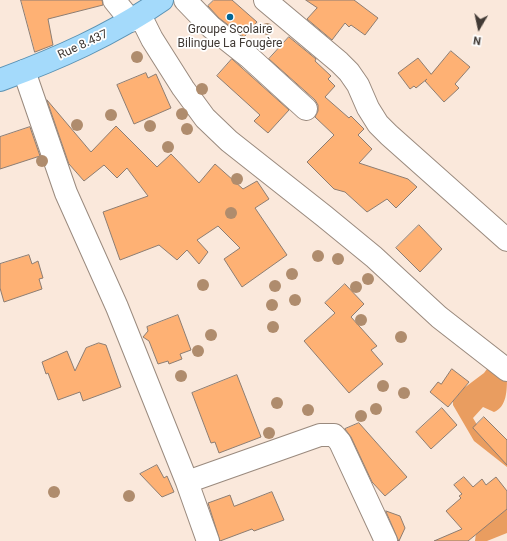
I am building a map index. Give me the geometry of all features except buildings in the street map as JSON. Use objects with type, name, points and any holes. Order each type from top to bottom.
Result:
[{"type":"main road","name":"Rue 8.437","points":[[0,80],[98,39],[136,18],[162,0]]},
{"type":"street","points":[[114,0],[136,18],[152,39],[183,88],[205,118],[229,141],[343,231],[374,257],[439,317],[507,370]]},
{"type":"street","points":[[185,0],[212,27],[249,57],[306,109]]},
{"type":"street","points":[[265,0],[349,72],[358,85],[368,108],[378,124],[389,136],[507,240]]},
{"type":"street","points":[[24,71],[66,193],[117,307],[187,482],[208,541]]},
{"type":"street","points":[[187,482],[320,435],[334,436],[340,442],[386,541]]},
{"type":"shaded area","points":[[490,365],[507,376],[507,387],[504,402],[498,410],[494,412],[483,407],[473,418],[482,433],[507,453],[507,467],[474,441],[453,405],[453,401],[464,388],[484,373]]},
{"type":"shaded area","points":[[507,506],[507,533],[487,541],[475,541],[476,533]]},
{"type":"place","name":"Groupe Scolaire Bilingue La Fougère","points":[[230,17]]}]
